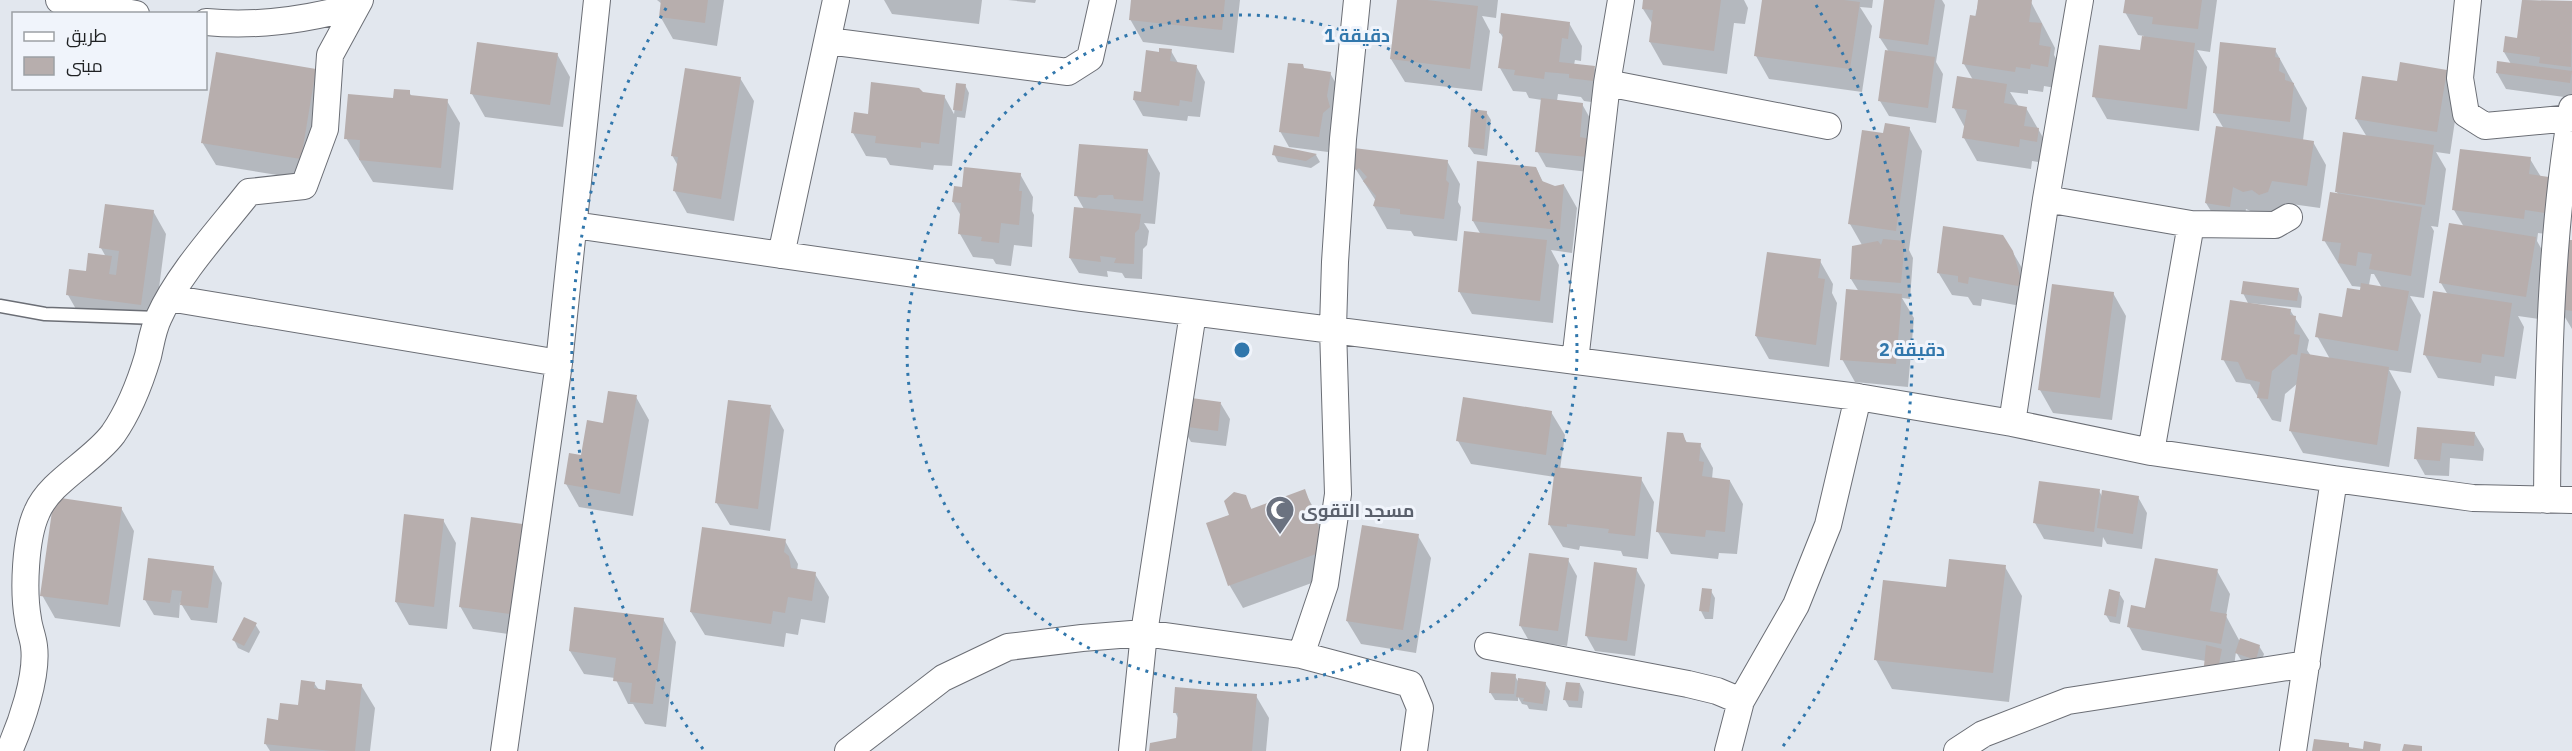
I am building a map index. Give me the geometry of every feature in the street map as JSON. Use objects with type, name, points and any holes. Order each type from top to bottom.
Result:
[{"type":"street","points":[[58,0],[125,12]]},
{"type":"street","points":[[504,751],[559,363],[597,0]]},
{"type":"street","points":[[781,255],[836,0]]},
{"type":"street","points":[[828,41],[1068,72],[1090,58],[1103,0]]},
{"type":"street","points":[[1301,655],[1325,585],[1338,494],[1333,328],[1335,262],[1342,150],[1358,0]]},
{"type":"street","points":[[1575,361],[1608,83],[1621,0]]},
{"type":"street","points":[[2012,423],[2046,200],[2080,0]]},
{"type":"street","points":[[2468,0],[2460,78],[2466,114],[2485,126],[2571,115],[2561,184],[2554,269],[2548,380],[2547,500]]},
{"type":"street","points":[[207,21],[277,22],[317,17],[358,3]]},
{"type":"street","points":[[9,751],[20,727],[33,670],[35,647],[28,621],[25,588],[29,548],[37,511],[54,488],[87,462],[112,435],[132,401],[163,308],[249,192],[304,186],[325,129],[330,56],[358,3]]},
{"type":"street","points":[[1608,83],[1828,126]]},
{"type":"street","points":[[2046,200],[2191,224],[2275,225],[2289,217]]},
{"type":"street","points":[[2151,452],[2191,224]]},
{"type":"street","points":[[574,225],[1193,313],[1333,328],[1858,397],[2012,423],[2151,452],[2334,479],[2473,498],[2572,500]]},
{"type":"street","points":[[163,308],[559,363]]},
{"type":"street","points":[[1131,751],[1144,633],[1193,313]]},
{"type":"street","points":[[1728,751],[1741,701],[1796,605],[1828,525],[1858,397]]},
{"type":"street","points":[[2293,751],[2334,479]]},
{"type":"street","points":[[848,751],[943,678],[1008,647],[1144,633],[1301,655],[1410,684],[1420,708],[1414,751]]},
{"type":"street","points":[[1488,646],[1688,684],[1741,701]]},
{"type":"street","points":[[1957,751],[1983,734],[2068,701],[2307,664]]},
{"type":"street","points":[[864,751],[878,730]]},
{"type":"lane","points":[[0,306],[45,314],[163,308]]},
{"type":"building","points":[[661,0],[708,0],[705,23],[659,17]]},
{"type":"building","points":[[1131,0],[1225,0],[1222,30],[1129,20]]},
{"type":"building","points":[[1397,0],[1427,0],[1478,6],[1470,69],[1390,59]]},
{"type":"building","points":[[1643,0],[1721,0],[1714,51],[1649,42],[1653,10],[1642,9]]},
{"type":"building","points":[[1762,0],[1860,2],[1850,69],[1754,56]]},
{"type":"building","points":[[1884,0],[1935,0],[1928,45],[1879,38]]},
{"type":"building","points":[[1978,0],[2032,0],[2029,22],[2042,23],[2039,45],[2051,47],[2048,67],[2031,64],[2030,69],[2016,67],[2015,72],[1962,64],[1970,15],[1976,16]]},
{"type":"building","points":[[2125,0],[2202,0],[2198,29],[2152,24],[2153,17],[2123,13]]},
{"type":"building","points":[[2522,0],[2572,1],[2571,67],[2539,63],[2540,57],[2503,52],[2505,36],[2517,38]]},
{"type":"building","points":[[1501,13],[1570,22],[1568,39],[1562,38],[1559,62],[1595,66],[1593,81],[1569,78],[1569,74],[1545,72],[1544,79],[1514,75],[1515,70],[1498,68],[1503,34],[1499,33]]},
{"type":"building","points":[[2142,36],[2195,43],[2187,109],[2092,97],[2099,45],[2140,50]]},
{"type":"building","points":[[477,42],[558,53],[550,105],[470,94]]},
{"type":"building","points":[[2220,42],[2276,48],[2275,57],[2280,58],[2279,71],[2285,74],[2285,80],[2294,83],[2290,122],[2213,113]]},
{"type":"building","points":[[1159,48],[1172,49],[1170,61],[1197,65],[1192,102],[1180,100],[1179,106],[1133,100],[1134,91],[1141,92],[1146,50],[1159,52]]},
{"type":"building","points":[[1885,50],[1935,57],[1928,108],[1878,101]]},
{"type":"building","points":[[216,52],[316,69],[301,159],[201,143]]},
{"type":"building","points":[[2497,61],[2572,71],[2570,83],[2496,73]]},
{"type":"building","points":[[2400,62],[2447,70],[2437,132],[2355,119],[2362,76],[2397,81]]},
{"type":"building","points":[[1288,63],[1303,64],[1304,68],[1331,72],[1327,96],[1330,107],[1323,113],[1319,137],[1279,132]]},
{"type":"building","points":[[685,68],[741,77],[721,199],[673,191],[678,157],[671,156]]},
{"type":"building","points":[[1957,76],[2007,84],[2004,103],[2027,107],[2024,126],[2039,128],[2037,142],[2020,139],[2019,147],[1962,138],[1967,110],[1952,108]]},
{"type":"building","points":[[871,82],[919,88],[923,92],[945,95],[939,144],[921,142],[921,148],[875,143],[876,136],[851,133],[854,112],[868,114]]},
{"type":"building","points":[[956,83],[966,84],[962,111],[953,110]]},
{"type":"building","points":[[394,89],[410,90],[410,95],[448,99],[441,168],[359,160],[360,140],[344,139],[348,94],[393,98]]},
{"type":"building","points":[[1541,98],[1583,103],[1580,137],[1590,139],[1588,157],[1535,152]]},
{"type":"building","points":[[1471,109],[1487,111],[1484,149],[1468,147]]},
{"type":"building","points":[[1885,123],[1910,127],[1896,231],[1848,224],[1862,130],[1883,133]]},
{"type":"building","points":[[2216,126],[2314,141],[2307,186],[2272,181],[2268,192],[2259,195],[2252,190],[2243,192],[2233,187],[2230,207],[2205,203]]},
{"type":"building","points":[[2343,132],[2434,145],[2425,205],[2335,192]]},
{"type":"building","points":[[1079,144],[1148,149],[1143,201],[1114,199],[1113,195],[1099,195],[1096,198],[1074,196]]},
{"type":"building","points":[[1274,145],[1317,154],[1306,161],[1272,155]]},
{"type":"building","points":[[1354,148],[1448,160],[1446,180],[1449,183],[1444,219],[1400,214],[1400,209],[1373,206],[1376,196],[1363,181],[1367,177],[1359,168],[1356,170],[1351,165]]},
{"type":"building","points":[[2460,149],[2531,157],[2529,174],[2549,177],[2545,213],[2525,210],[2524,219],[2452,210]]},
{"type":"building","points":[[1477,161],[1536,167],[1542,181],[1555,186],[1564,184],[1560,230],[1472,221]]},
{"type":"building","points":[[964,167],[1021,173],[1019,225],[1001,223],[999,243],[981,241],[982,237],[958,234],[961,203],[952,202],[954,186],[962,187]]},
{"type":"building","points":[[2330,192],[2422,207],[2411,276],[2369,269],[2372,254],[2358,252],[2356,266],[2338,263],[2341,243],[2322,241]]},
{"type":"building","points":[[105,204],[154,210],[141,305],[66,295],[69,269],[86,271],[88,253],[112,256],[109,274],[116,275],[119,251],[99,248]]},
{"type":"building","points":[[1074,207],[1141,214],[1139,229],[1135,233],[1134,264],[1114,263],[1116,258],[1100,256],[1101,262],[1069,258]]},
{"type":"building","points":[[2449,223],[2536,237],[2526,297],[2439,283]]},
{"type":"building","points":[[1943,226],[2003,235],[2013,251],[2022,283],[2018,286],[1969,277],[1968,284],[1958,282],[1958,276],[1937,273]]},
{"type":"building","points":[[1464,231],[1547,240],[1540,301],[1458,292]]},
{"type":"building","points":[[1883,239],[1905,241],[1901,283],[1850,279],[1852,246],[1878,241],[1881,245]]},
{"type":"building","points":[[2569,240],[2572,240],[2572,311],[2559,309]]},
{"type":"building","points":[[1767,252],[1821,259],[1818,278],[1825,279],[1816,345],[1755,336]]},
{"type":"building","points":[[2243,281],[2299,288],[2297,301],[2241,294]]},
{"type":"building","points":[[2361,283],[2409,291],[2398,351],[2315,337],[2319,313],[2342,317],[2347,288],[2360,290]]},
{"type":"building","points":[[2052,284],[2114,292],[2100,398],[2038,390]]},
{"type":"building","points":[[1846,289],[1902,294],[1896,364],[1840,360]]},
{"type":"building","points":[[2433,291],[2512,303],[2504,357],[2482,354],[2481,363],[2423,355]]},
{"type":"building","points":[[2230,300],[2291,309],[2290,315],[2296,316],[2294,334],[2300,335],[2297,355],[2292,354],[2272,371],[2268,399],[2257,398],[2260,382],[2246,379],[2238,362],[2221,360]]},
{"type":"building","points":[[2301,353],[2389,367],[2377,445],[2289,431]]},
{"type":"building","points":[[608,391],[637,395],[620,494],[564,484],[569,453],[581,455],[587,420],[603,423]]},
{"type":"building","points":[[1184,397],[1221,402],[1218,431],[1180,426]]},
{"type":"building","points":[[1463,397],[1552,411],[1546,455],[1456,441]]},
{"type":"building","points":[[728,400],[771,405],[758,509],[715,503]]},
{"type":"building","points":[[2417,427],[2475,432],[2474,446],[2442,443],[2440,461],[2414,459]]},
{"type":"building","points":[[1667,432],[1683,433],[1686,442],[1701,443],[1699,461],[1704,462],[1702,476],[1730,480],[1725,532],[1706,530],[1705,537],[1656,532]]},
{"type":"building","points":[[1555,467],[1642,477],[1635,536],[1608,533],[1609,529],[1567,524],[1567,527],[1548,525]]},
{"type":"building","points":[[2039,481],[2100,489],[2094,532],[2033,523]]},
{"type":"building","points":[[1305,489],[1327,550],[1228,586],[1206,523],[1229,515],[1224,501],[1234,492],[1246,495],[1251,509]]},
{"type":"building","points":[[2102,490],[2139,496],[2133,534],[2097,528]]},
{"type":"building","points":[[54,497],[122,507],[108,605],[40,596]]},
{"type":"building","points":[[404,514],[444,519],[434,607],[395,602]]},
{"type":"building","points":[[471,517],[530,525],[517,615],[459,607]]},
{"type":"building","points":[[1362,525],[1419,534],[1403,630],[1346,621]]},
{"type":"building","points":[[702,527],[786,539],[784,552],[789,556],[791,568],[816,572],[812,601],[788,597],[785,613],[773,611],[771,624],[690,612]]},
{"type":"building","points":[[1529,553],[1569,558],[1558,631],[1519,626]]},
{"type":"building","points":[[148,558],[214,566],[208,608],[180,605],[182,591],[172,590],[170,603],[143,600]]},
{"type":"building","points":[[2155,558],[2218,569],[2210,611],[2227,614],[2221,644],[2127,627],[2131,605],[2145,608]]},
{"type":"building","points":[[1949,559],[2006,565],[1993,673],[1874,660],[1883,580],[1946,587]]},
{"type":"building","points":[[1594,562],[1637,568],[1627,641],[1585,636]]},
{"type":"building","points":[[1702,588],[1712,589],[1709,612],[1699,611]]},
{"type":"building","points":[[2109,589],[2120,592],[2116,617],[2104,615]]},
{"type":"building","points":[[574,607],[664,618],[653,704],[630,702],[632,683],[613,681],[616,658],[569,651]]},
{"type":"building","points":[[244,617],[257,623],[244,646],[232,640]]},
{"type":"building","points":[[2240,638],[2260,645],[2256,660],[2235,653]]},
{"type":"building","points":[[2206,645],[2222,649],[2218,669],[2204,666]]},
{"type":"building","points":[[1491,672],[1516,674],[1514,694],[1489,693]]},
{"type":"building","points":[[1518,678],[1546,682],[1543,704],[1523,701],[1524,698],[1516,697]]},
{"type":"building","points":[[301,680],[315,682],[314,688],[325,690],[326,680],[362,684],[355,751],[264,744],[267,718],[278,720],[280,703],[298,705]]},
{"type":"building","points":[[1566,682],[1580,683],[1578,701],[1563,700]]},
{"type":"building","points":[[1175,687],[1257,694],[1252,751],[1149,751],[1150,743],[1176,738],[1178,713],[1173,713]]},
{"type":"building","points":[[2314,739],[2349,743],[2349,747],[2363,749],[2364,741],[2381,744],[2380,751],[2312,751]]},
{"type":"building","points":[[2404,744],[2422,746],[2422,751],[2402,751]]},
{"type":"place","name":"مسجد التقوى","points":[[1280,536]]}]
